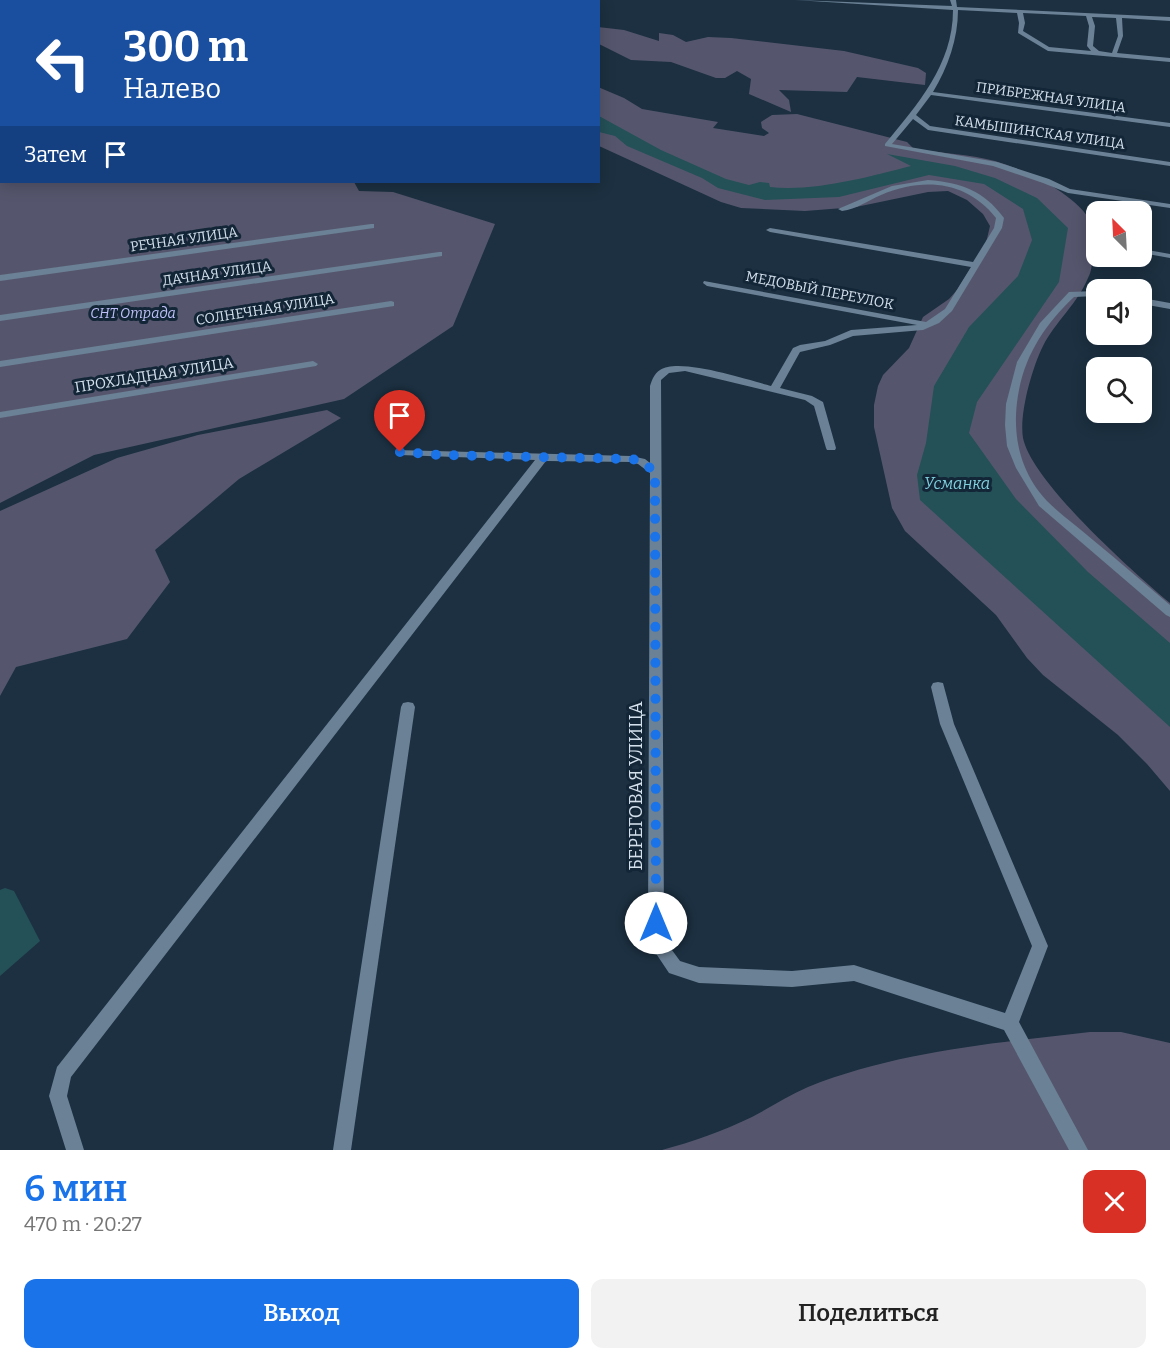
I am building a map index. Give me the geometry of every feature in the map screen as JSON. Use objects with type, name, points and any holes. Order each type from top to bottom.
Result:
[{"type":"street","points":[[798,0],[1170,19]]},
{"type":"street","points":[[953,0],[957,9],[955,36],[930,93],[887,145],[994,164],[1046,181],[1068,191],[1170,206]]},
{"type":"street","points":[[1020,13],[1022,23],[1020,32],[1042,47],[1170,60]]},
{"type":"street","points":[[1089,16],[1092,26],[1090,46],[1096,53]]},
{"type":"street","points":[[1114,54],[1119,46],[1121,24],[1119,18]]},
{"type":"street","name":"ПРИБРЕЖНАЯ УЛИЦА","points":[[930,93],[1170,124]]},
{"type":"street","name":"КАМЫШИНСКАЯ УЛИЦА","points":[[911,114],[928,128],[1170,164]]},
{"type":"street","points":[[831,448],[819,404],[808,398],[774,390],[796,350],[828,343],[851,333],[906,329],[929,324],[948,310],[998,228],[1000,218],[994,208],[965,189],[936,182],[921,182],[881,192],[864,200],[858,207],[842,208]]},
{"type":"street","name":"РЕЧНАЯ УЛИЦА","points":[[0,278],[371,226]]},
{"type":"street","points":[[770,230],[976,265]]},
{"type":"street","points":[[1152,253],[1170,256]]},
{"type":"street","name":"ДАЧНАЯ УЛИЦА","points":[[0,318],[439,254]]},
{"type":"street","name":"МЕДОВЫЙ ПЕРЕУЛОК","points":[[707,283],[929,324]]},
{"type":"street","points":[[1086,294],[1072,294],[1042,325],[1032,342],[1019,374],[1009,410],[1013,449],[1042,503],[1170,612]]},
{"type":"street","points":[[1152,303],[1170,306]]},
{"type":"street","name":"СОЛНЕЧНАЯ УЛИЦА","points":[[0,364],[392,304]]},
{"type":"street","name":"ПРОХЛАДНАЯ УЛИЦА","points":[[0,415],[313,364]]},
{"type":"street","name":"БЕРЕГОВАЯ УЛИЦА","points":[[774,390],[685,368],[664,370],[657,377],[655,386],[656,912],[661,949],[675,967],[699,975],[792,979],[854,973],[1010,1023]]},
{"type":"street","points":[[400,452],[631,459],[641,461],[655,472]]},
{"type":"street","points":[[75,1150],[58,1096],[63,1072],[543,457]]},
{"type":"street","points":[[938,687],[947,724],[1040,946],[1010,1023],[1079,1150]]},
{"type":"street","points":[[342,1150],[408,707]]},
{"type":"green space","points":[[600,27],[624,30],[659,41],[659,33],[673,35],[686,42],[708,37],[731,38],[844,51],[918,68],[926,73],[925,85],[857,77],[847,92],[779,90],[789,100],[791,112],[749,94],[751,79],[737,71],[725,78],[716,78],[671,62],[631,60],[600,44]]},
{"type":"green space","points":[[600,88],[642,109],[718,122],[713,128],[764,136],[769,133],[762,128],[761,122],[772,115],[797,114],[907,142],[914,149],[995,161],[1021,170],[1050,185],[1063,193],[1085,213],[1086,267],[1092,267],[1084,287],[1048,337],[1039,355],[1025,404],[1023,438],[1030,456],[1064,502],[1133,571],[1170,603],[1170,791],[1118,735],[1043,675],[1027,658],[996,615],[905,531],[892,508],[874,427],[874,405],[878,386],[883,375],[909,348],[923,317],[949,299],[957,290],[986,243],[990,226],[983,214],[967,200],[948,191],[928,192],[856,207],[805,211],[741,208],[721,202],[600,146]]},
{"type":"green space","name":"СНТ Отрада","points":[[0,183],[355,183],[359,191],[393,192],[495,224],[453,326],[344,399],[94,455],[0,503]]},
{"type":"green space","points":[[327,410],[341,418],[239,479],[155,550],[170,582],[127,639],[16,667],[0,696],[0,511],[117,458],[198,435]]},
{"type":"green space","points":[[1090,1032],[1121,1032],[1170,1043],[1170,1150],[662,1150],[730,1127],[808,1087],[877,1065],[948,1050]]},
{"type":"water","name":"Усманка","points":[[600,117],[661,150],[726,179],[749,185],[760,182],[769,183],[770,187],[822,185],[859,179],[911,166],[887,154],[955,166],[995,178],[1037,198],[1068,228],[1059,282],[977,402],[969,433],[1016,499],[1088,572],[1170,643],[1170,727],[920,500],[917,475],[926,443],[934,386],[969,327],[1018,276],[1032,240],[1023,209],[984,184],[929,175],[839,197],[765,200],[718,188],[702,178],[627,146],[615,136],[600,132]]},
{"type":"water","points":[[5,888],[14,891],[40,941],[0,976],[0,890]]},
{"type":"route","points":[[400,452],[631,459],[641,461],[655,472],[656,923]]}]
